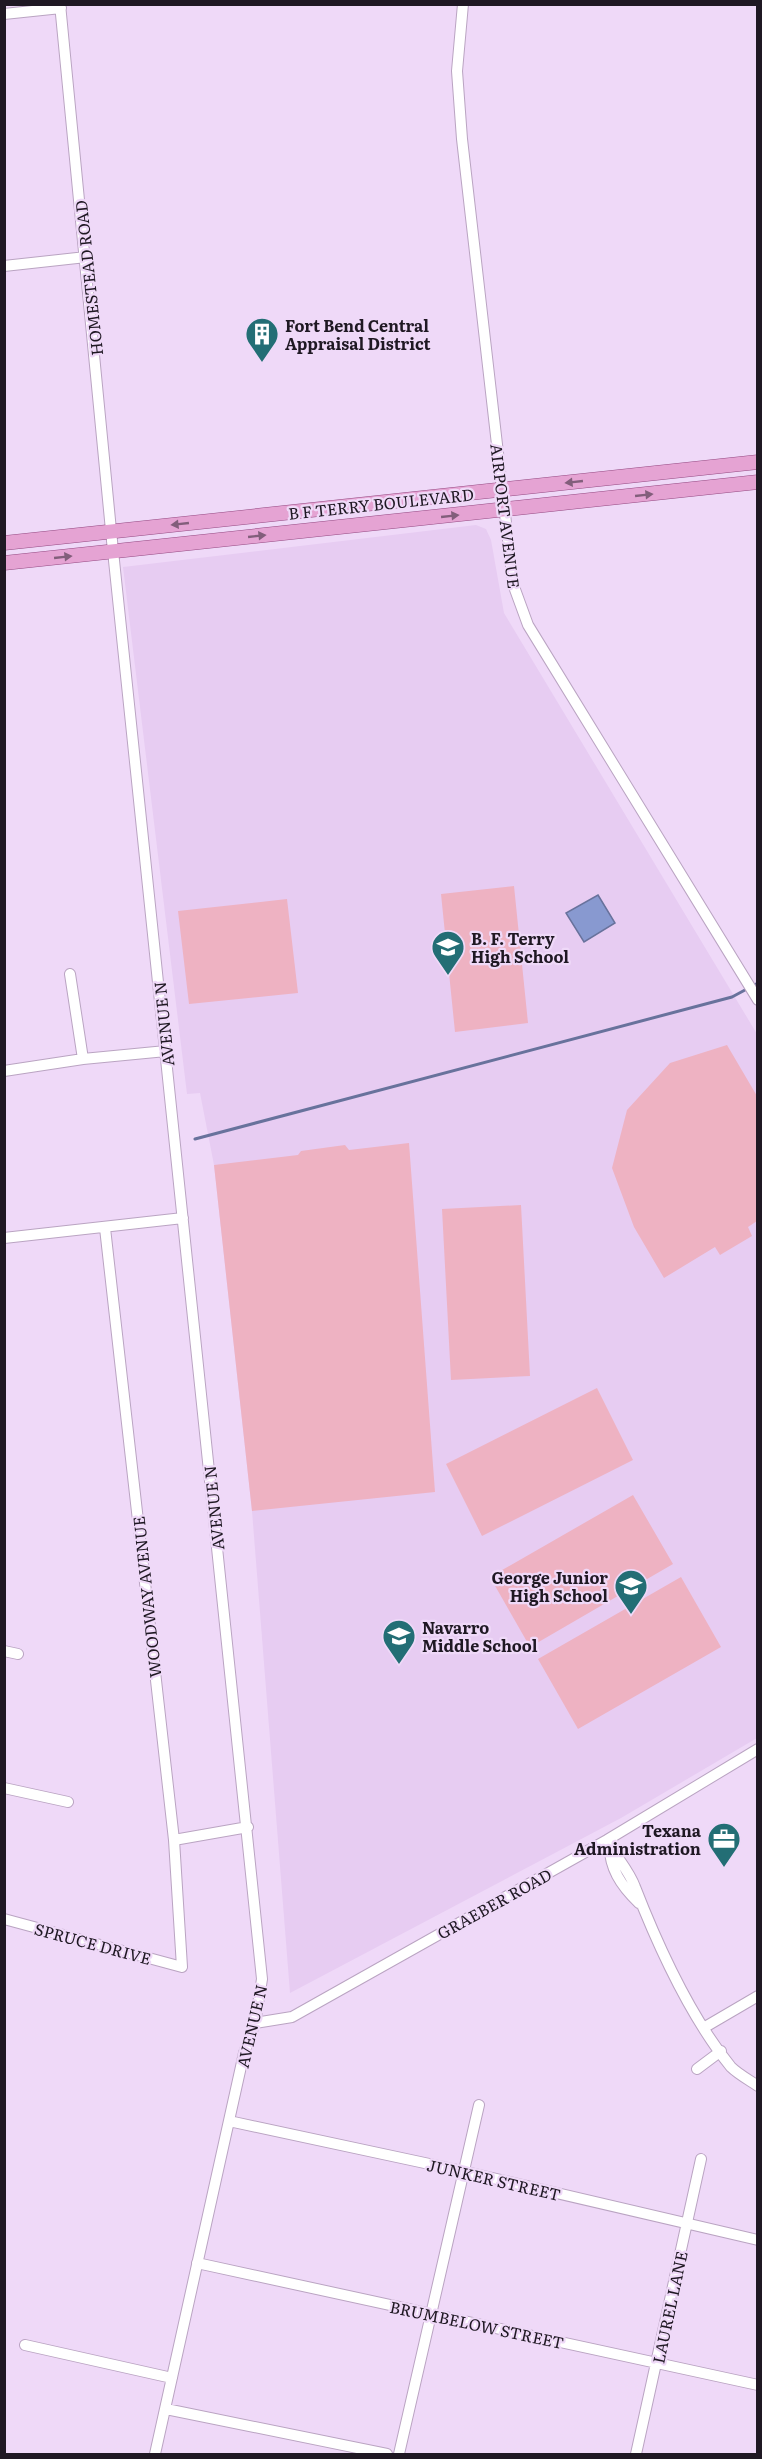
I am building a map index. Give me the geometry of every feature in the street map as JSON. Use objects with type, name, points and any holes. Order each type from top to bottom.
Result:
[{"type":"main road","name":"B F TERRY BOULEVARD","points":[[4,543],[758,462]]},
{"type":"main road","name":"B F TERRY BOULEVARD","points":[[4,563],[758,482]]},
{"type":"street","name":"AIRPORT AVENUE","points":[[463,4],[457,71],[460,116],[513,584],[528,625],[758,1000]]},
{"type":"street","points":[[4,14],[60,6]]},
{"type":"street","name":"HOMESTEAD ROAD","points":[[60,6],[113,551]]},
{"type":"street","points":[[4,266],[86,256]]},
{"type":"street","name":"AVENUE N","points":[[113,551],[248,1827],[262,1979],[255,2023],[244,2053],[155,2454]]},
{"type":"street","points":[[70,974],[83,1059]]},
{"type":"street","points":[[4,1071],[83,1059],[166,1051]]},
{"type":"street","points":[[4,1238],[183,1218]]},
{"type":"street","name":"WOODWAY AVENUE","points":[[105,1228],[174,1840],[182,1967]]},
{"type":"street","points":[[4,1651],[18,1654]]},
{"type":"street","name":"GRAEBER ROAD","points":[[255,2023],[292,2017],[608,1843],[758,1749]]},
{"type":"street","points":[[4,1788],[68,1803]]},
{"type":"street","points":[[174,1840],[248,1827]]},
{"type":"street","points":[[608,1843],[609,1861],[627,1892],[640,1904],[672,1971],[705,2027],[732,2068],[758,2086]]},
{"type":"street","name":"SPRUCE DRIVE","points":[[4,1918],[182,1967]]},
{"type":"street","points":[[705,2027],[758,1996]]},
{"type":"street","points":[[698,2069],[721,2051]]},
{"type":"street","points":[[399,2454],[479,2104]]},
{"type":"street","name":"JUNKER STREET","points":[[229,2121],[462,2171],[758,2240]]},
{"type":"street","name":"LAUREL LANE","points":[[636,2454],[701,2159]]},
{"type":"street","name":"BRUMBELOW STREET","points":[[197,2263],[758,2385]]},
{"type":"street","points":[[25,2345],[172,2378]]},
{"type":"street","points":[[166,2409],[387,2454]]},
{"type":"shaded area","name":"B. F. Terry High School","points":[[476,525],[486,529],[491,540],[504,613],[757,1034],[757,1738],[621,1818],[290,1993],[252,1511],[214,1165],[200,1093],[187,1094],[123,567]]},
{"type":"shaded area","points":[[514,886],[528,1023],[455,1032],[441,894]]},
{"type":"shaded area","points":[[287,899],[298,993],[189,1004],[178,911]]},
{"type":"shaded area","points":[[727,1045],[757,1096],[757,1221],[748,1227],[752,1236],[720,1255],[715,1247],[664,1278],[634,1227],[612,1168],[627,1110],[670,1063]]},
{"type":"shaded area","points":[[409,1143],[435,1492],[252,1511],[214,1165],[298,1155],[301,1151],[345,1145],[349,1150]]},
{"type":"shaded area","points":[[521,1205],[530,1376],[451,1380],[442,1209]]},
{"type":"shaded area","points":[[597,1388],[633,1460],[482,1536],[446,1464]]},
{"type":"shaded area","points":[[633,1495],[673,1564],[530,1647],[490,1577]]},
{"type":"shaded area","points":[[681,1577],[721,1647],[578,1729],[538,1659]]},
{"type":"water","points":[[598,895],[615,923],[584,942],[566,913]]},
{"type":"waterway","points":[[195,1139],[732,997],[758,983]]},
{"type":"place","name":"Fort Bend Central Appraisal District","points":[[262,363]]},
{"type":"place","name":"B. F. Terry High School","points":[[448,976]]},
{"type":"place","name":"George Junior High School","points":[[631,1615]]},
{"type":"place","name":"Navarro Middle School","points":[[399,1665]]},
{"type":"place","name":"Texana Administration","points":[[724,1868]]}]
